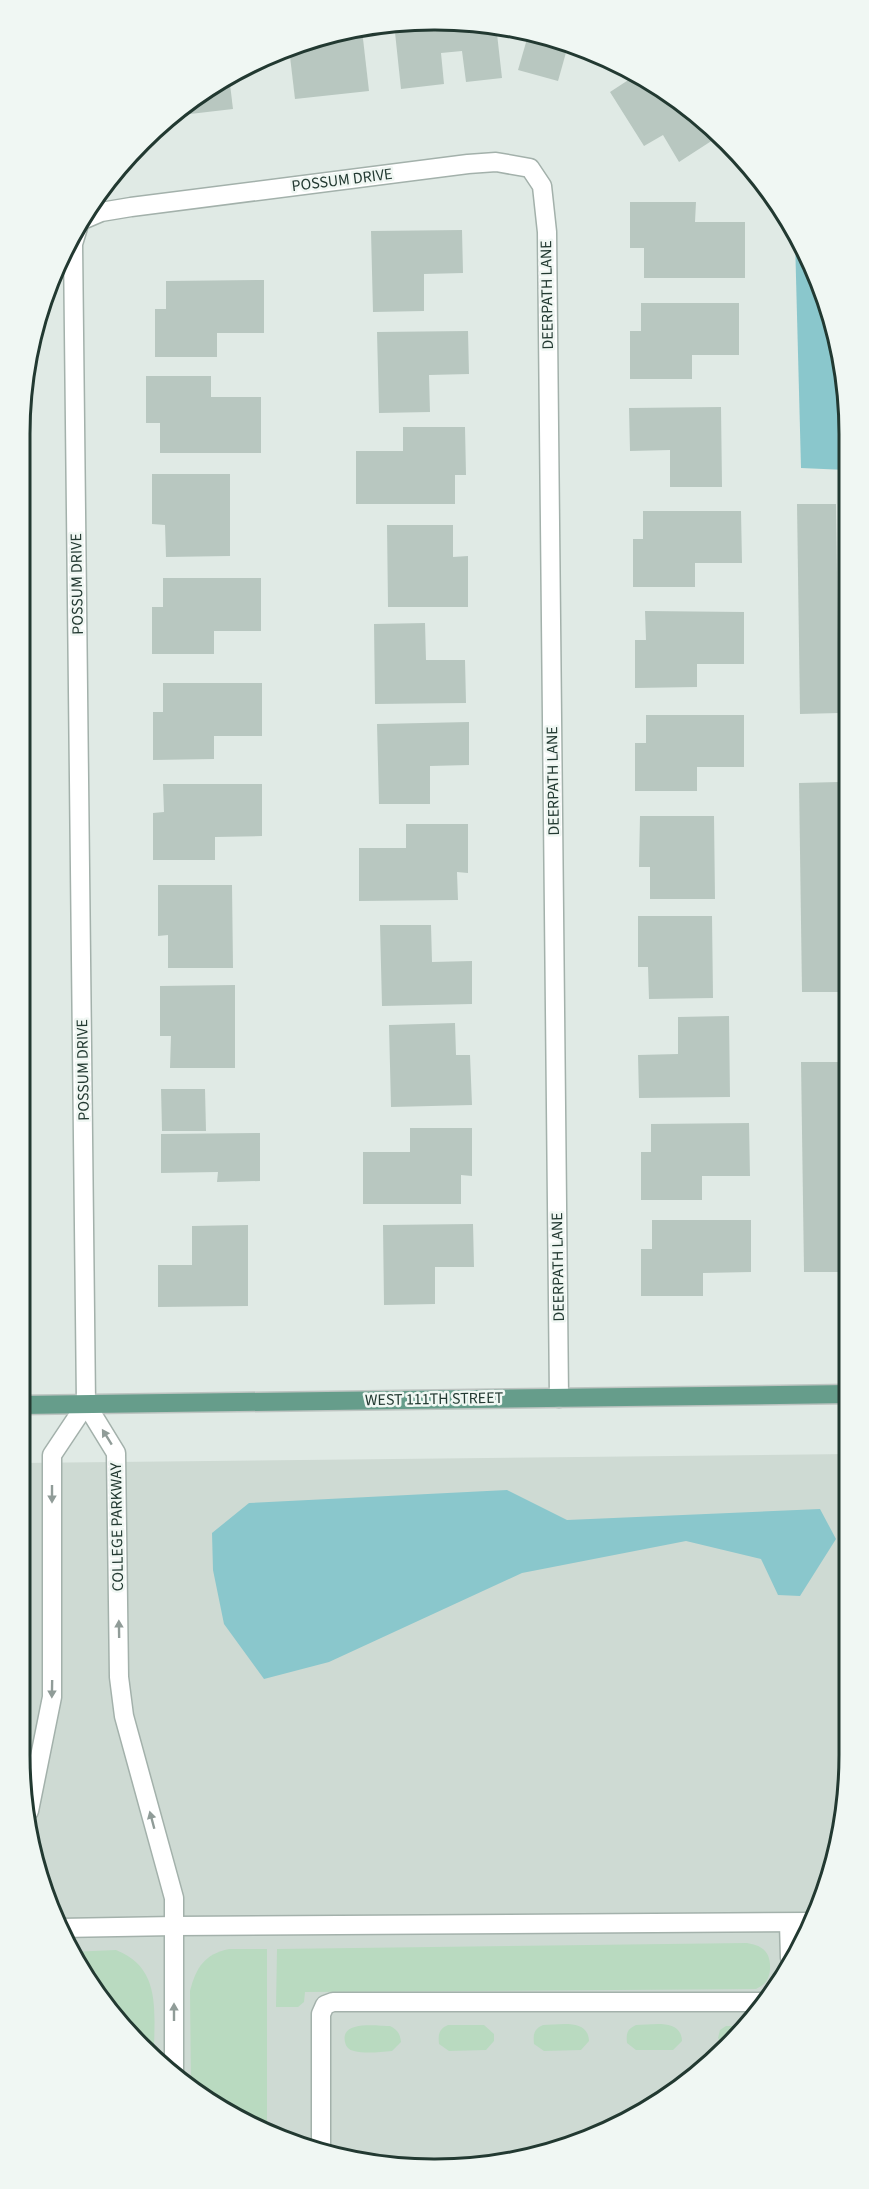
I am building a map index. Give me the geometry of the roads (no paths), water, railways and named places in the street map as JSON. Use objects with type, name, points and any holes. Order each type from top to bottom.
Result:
[{"type":"main road","name":"WEST 111TH STREET","points":[[30,1405],[839,1394]]},
{"type":"street","name":"POSSUM DRIVE","points":[[95,215],[131,207],[468,164],[496,162],[530,168]]},
{"type":"street","name":"DEERPATH LANE","points":[[530,168],[542,186],[547,243],[559,1398]]},
{"type":"street","name":"POSSUM DRIVE","points":[[73,254],[86,1404]]},
{"type":"street","points":[[32,1796],[52,1697],[52,1455],[86,1404]]},
{"type":"street","name":"COLLEGE PARKWAY","points":[[86,1404],[117,1453],[119,1677],[123,1716],[174,1898],[174,2064]]},
{"type":"street","points":[[70,1928],[802,1922]]},
{"type":"street","points":[[789,1923],[790,1948]]},
{"type":"street","points":[[321,2143],[321,2014],[325,2005],[333,2002],[754,2002]]},
{"type":"water","points":[[795,253],[818,304],[825,330],[836,382],[839,434],[839,470],[801,468]]},
{"type":"water","points":[[507,1490],[567,1520],[820,1509],[836,1539],[800,1596],[778,1595],[761,1559],[686,1541],[522,1573],[329,1662],[264,1679],[224,1624],[213,1570],[212,1533],[249,1503]]}]
